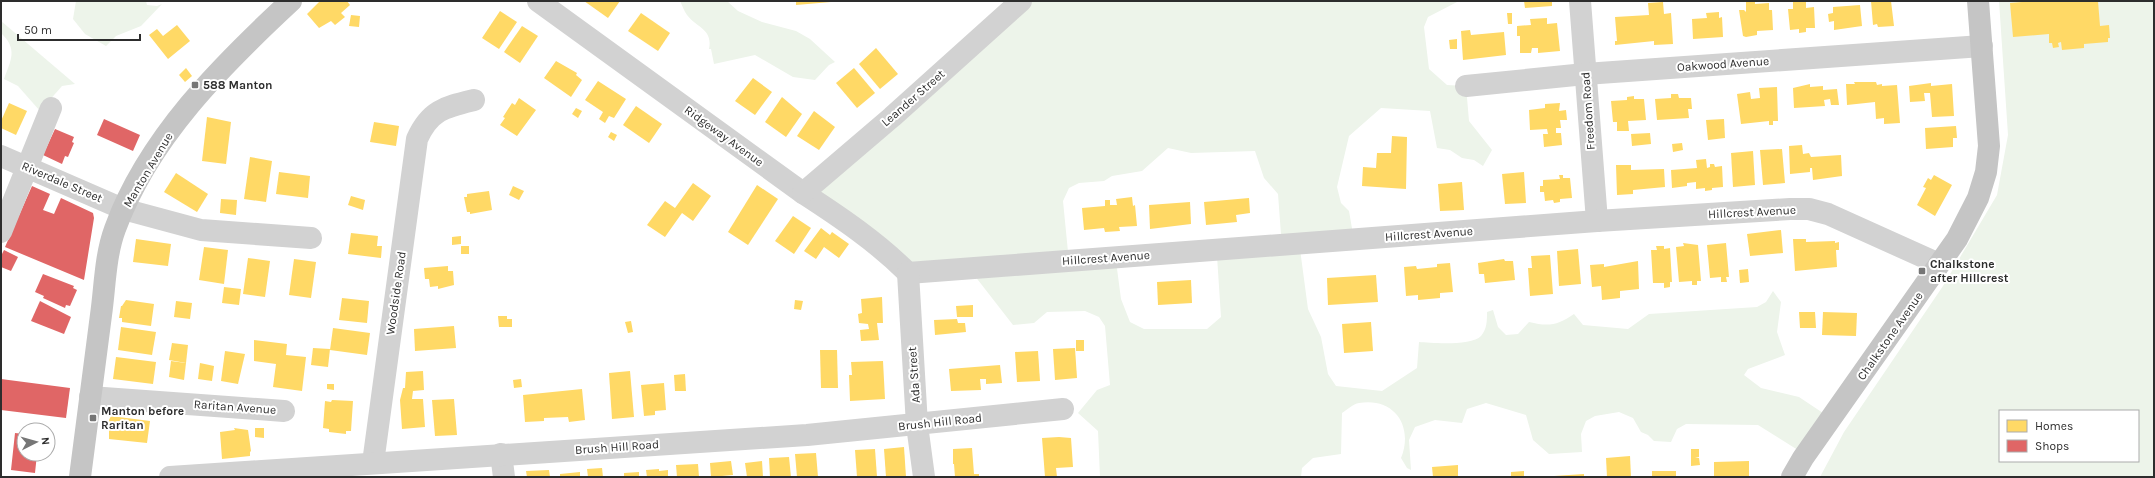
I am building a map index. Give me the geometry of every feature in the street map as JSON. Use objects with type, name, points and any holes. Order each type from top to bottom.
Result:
[{"type":"main road","name":"Manton Avenue","points":[[80,477],[110,248],[123,209],[155,152],[195,98],[258,32],[291,1]]},
{"type":"main road","name":"Chalkstone Avenue","points":[[1792,477],[1803,458],[1940,264],[1969,218],[1978,198],[1986,172],[1989,146],[1978,1]]},
{"type":"street","name":"Ridgeway Avenue","points":[[538,1],[803,193],[836,215],[892,257],[908,273]]},
{"type":"street","name":"Leander Street","points":[[803,193],[898,112],[1021,1]]},
{"type":"street","name":"Freedom Road","points":[[1580,1],[1597,221]]},
{"type":"street","name":"Oakwood Avenue","points":[[1466,86],[1585,74],[1982,46]]},
{"type":"street","name":"Woodside Road","points":[[373,462],[417,139],[424,124],[438,110],[474,100]]},
{"type":"street","points":[[1,232],[51,108]]},
{"type":"street","name":"Riverdale Street","points":[[1,156],[123,209],[201,230],[311,238]]},
{"type":"street","name":"Hillcrest Avenue","points":[[908,273],[1597,221],[1809,209],[1828,214],[1940,264]]},
{"type":"street","name":"Ada Street","points":[[908,273],[917,425],[924,477]]},
{"type":"street","name":"Raritan Avenue","points":[[90,397],[284,411]]},
{"type":"street","name":"Brush Hill Road","points":[[170,477],[373,462],[807,435],[1063,409]]},
{"type":"street","points":[[501,454],[504,477]]},
{"type":"shaded area","points":[[76,1],[146,1],[147,5],[157,6],[162,4],[141,26],[116,36],[106,46],[85,34],[73,19]]},
{"type":"shaded area","points":[[680,1],[727,1],[738,11],[762,22],[796,31],[810,39],[835,62],[829,65],[815,80],[793,77],[755,55],[714,64],[711,49],[709,49],[709,37],[703,29],[687,15]]},
{"type":"shaded area","points":[[1029,1],[1459,1],[1428,17],[1424,27],[1429,69],[1447,85],[1466,86],[1469,121],[1492,150],[1483,166],[1474,160],[1462,158],[1450,150],[1437,148],[1430,111],[1381,108],[1349,136],[1337,187],[1341,203],[1349,211],[1354,240],[1300,249],[1308,309],[1321,337],[1328,374],[1336,386],[1382,391],[1417,368],[1419,342],[1461,343],[1476,339],[1481,336],[1486,328],[1487,312],[1493,310],[1498,327],[1506,335],[1518,334],[1529,322],[1548,325],[1563,321],[1574,314],[1583,325],[1628,329],[1649,314],[1757,307],[1766,302],[1773,291],[1781,302],[1777,332],[1785,355],[1748,369],[1744,375],[1761,388],[1799,397],[1826,415],[1801,452],[1758,425],[1686,424],[1677,429],[1671,442],[1654,441],[1648,435],[1641,432],[1633,418],[1619,412],[1595,416],[1586,421],[1581,434],[1582,452],[1549,454],[1533,440],[1526,415],[1486,403],[1467,409],[1462,423],[1435,420],[1415,427],[1409,440],[1411,470],[1407,468],[1401,458],[1405,435],[1403,425],[1398,416],[1391,409],[1382,405],[1371,402],[1359,403],[1342,413],[1341,454],[1313,458],[1302,468],[1301,477],[1100,477],[1098,431],[1078,413],[1097,390],[1110,385],[1105,326],[1099,317],[1085,311],[1047,312],[1034,323],[1013,325],[971,271],[910,274],[812,190]],"holes":[[[1168,148],[1191,153],[1255,151],[1264,178],[1278,194],[1282,248],[1217,256],[1221,317],[1207,329],[1144,329],[1130,322],[1121,299],[1116,261],[1069,262],[1063,201],[1069,188],[1079,183],[1104,181],[1112,176],[1142,171]]]},
{"type":"shaded area","points":[[1999,1],[2154,1],[2154,477],[1820,477],[1844,432],[1943,286],[1997,195],[2008,135]]},
{"type":"shaded area","points":[[1,21],[75,84],[62,86],[40,111],[18,86],[4,79],[12,55],[10,44],[1,33]]},
{"type":"building: Homes","points":[[320,1],[347,1],[350,5],[341,13],[345,17],[335,25],[331,21],[319,28],[307,14]]},
{"type":"building: Homes","points":[[584,1],[620,1],[608,18]]},
{"type":"building: Homes","points":[[796,1],[831,1],[831,2],[796,5]]},
{"type":"building: Homes","points":[[1524,1],[1552,1],[1552,6],[1525,8]]},
{"type":"building: Homes","points":[[1755,1],[1755,4],[1769,3],[1769,10],[1772,10],[1773,30],[1757,31],[1757,35],[1746,37],[1743,36],[1739,10],[1744,10],[1746,12],[1746,2]]},
{"type":"building: Homes","points":[[1793,1],[1806,1],[1806,8],[1814,7],[1815,28],[1806,28],[1806,32],[1799,33],[1799,29],[1790,30],[1788,9],[1793,9]]},
{"type":"building: Homes","points":[[1871,1],[1891,1],[1894,26],[1878,27],[1877,24],[1873,25]]},
{"type":"building: Homes","points":[[2035,1],[2098,1],[2100,26],[2109,25],[2110,38],[2108,38],[2108,42],[2084,44],[2084,48],[2062,50],[2061,42],[2058,43],[2059,47],[2053,48],[2052,43],[2049,43],[2049,34],[2013,37],[2010,3]]},
{"type":"building: Homes","points":[[1663,2],[1664,14],[1671,13],[1673,44],[1654,45],[1654,41],[1615,45],[1615,41],[1617,41],[1615,17],[1649,15],[1648,3]]},
{"type":"building: Homes","points":[[1860,5],[1862,26],[1834,30],[1834,21],[1829,22],[1828,14],[1833,13],[1833,7]]},
{"type":"building: Homes","points":[[500,11],[517,22],[499,49],[482,38]]},
{"type":"building: Homes","points":[[1719,12],[1719,18],[1722,17],[1723,37],[1693,39],[1692,19],[1707,18],[1706,13]]},
{"type":"building: Homes","points":[[641,13],[670,33],[658,51],[628,31]]},
{"type":"building: Homes","points":[[1507,13],[1512,13],[1512,24],[1508,24]]},
{"type":"building: Homes","points":[[351,15],[360,16],[359,27],[349,26]]},
{"type":"building: Homes","points":[[1547,18],[1547,24],[1557,23],[1560,51],[1538,53],[1538,48],[1532,48],[1531,53],[1520,53],[1520,36],[1517,36],[1517,26],[1531,25],[1530,19]]},
{"type":"building: Homes","points":[[177,25],[190,41],[168,59],[149,35],[157,29],[163,36]]},
{"type":"building: Homes","points":[[522,26],[538,36],[520,63],[504,52]]},
{"type":"building: Homes","points":[[1470,30],[1471,35],[1504,32],[1506,55],[1463,60],[1461,31]]},
{"type":"building: Homes","points":[[1457,39],[1457,49],[1450,49],[1449,40]]},
{"type":"building: Homes","points":[[876,48],[898,74],[880,89],[859,64]]},
{"type":"building: Homes","points":[[556,61],[577,73],[576,75],[582,80],[571,97],[544,78]]},
{"type":"building: Homes","points":[[186,68],[192,76],[185,82],[179,75]]},
{"type":"building: Homes","points":[[854,68],[875,93],[857,108],[836,83]]},
{"type":"building: Homes","points":[[753,78],[772,92],[755,115],[735,101]]},
{"type":"building: Homes","points":[[598,81],[626,99],[614,118],[609,116],[605,123],[599,119],[603,112],[585,100]]},
{"type":"building: Homes","points":[[1854,82],[1876,82],[1877,85],[1882,84],[1882,86],[1897,85],[1900,123],[1884,124],[1884,118],[1876,119],[1875,102],[1847,105],[1846,84],[1855,84]]},
{"type":"building: Homes","points":[[1931,83],[1931,86],[1952,84],[1954,116],[1932,117],[1930,93],[1924,93],[1925,101],[1910,102],[1909,86]]},
{"type":"building: Homes","points":[[1810,84],[1810,87],[1823,86],[1823,90],[1837,89],[1839,105],[1831,105],[1830,99],[1824,100],[1825,106],[1794,108],[1793,88]]},
{"type":"building: Homes","points":[[1777,87],[1778,121],[1773,121],[1773,125],[1769,125],[1769,121],[1741,124],[1737,94],[1750,92],[1751,99],[1760,98],[1759,88]]},
{"type":"building: Homes","points":[[1671,94],[1678,94],[1679,98],[1691,98],[1692,109],[1688,109],[1689,118],[1657,120],[1655,99],[1671,98]]},
{"type":"building: Homes","points":[[1634,96],[1634,99],[1644,99],[1646,120],[1628,121],[1629,131],[1617,131],[1617,122],[1613,122],[1611,101],[1627,100],[1627,97]]},
{"type":"building: Homes","points":[[782,97],[802,114],[786,137],[765,122]]},
{"type":"building: Homes","points":[[519,98],[536,110],[517,136],[500,125],[512,103],[515,105]]},
{"type":"building: Homes","points":[[9,103],[27,111],[16,135],[1,128],[1,121]]},
{"type":"building: Homes","points":[[1560,103],[1559,111],[1566,110],[1567,120],[1560,120],[1561,128],[1556,128],[1556,133],[1561,133],[1562,145],[1544,147],[1543,134],[1548,134],[1547,129],[1530,130],[1529,110],[1545,108],[1545,104]]},
{"type":"building: Homes","points":[[636,106],[662,124],[649,143],[623,125]]},
{"type":"building: Homes","points":[[576,108],[582,111],[578,118],[572,114]]},
{"type":"building: Homes","points":[[814,111],[835,127],[819,150],[797,136]]},
{"type":"building: Homes","points":[[207,117],[231,122],[226,164],[202,161]]},
{"type":"building: Homes","points":[[1724,119],[1725,138],[1708,140],[1706,120]]},
{"type":"building: Homes","points":[[374,122],[399,126],[396,146],[370,142]]},
{"type":"building: Homes","points":[[1956,126],[1957,138],[1953,138],[1953,147],[1926,149],[1925,128]]},
{"type":"building: Homes","points":[[611,132],[617,135],[614,141],[608,137]]},
{"type":"building: Homes","points":[[1650,133],[1651,144],[1632,146],[1631,134]]},
{"type":"building: Homes","points":[[1392,136],[1407,137],[1406,189],[1362,186],[1363,167],[1376,168],[1377,153],[1391,153]]},
{"type":"building: Homes","points":[[1682,143],[1683,150],[1673,152],[1672,144]]},
{"type":"building: Homes","points":[[1802,145],[1803,154],[1809,153],[1811,157],[1841,155],[1842,176],[1813,180],[1812,168],[1810,168],[1810,172],[1790,174],[1789,146]]},
{"type":"building: Homes","points":[[1782,149],[1785,183],[1763,185],[1760,150]]},
{"type":"building: Homes","points":[[1753,151],[1755,185],[1733,187],[1731,153]]},
{"type":"building: Homes","points":[[250,157],[272,161],[266,202],[244,199]]},
{"type":"building: Homes","points":[[1706,159],[1707,168],[1710,167],[1710,164],[1714,164],[1715,167],[1722,166],[1723,187],[1712,188],[1712,190],[1705,191],[1705,188],[1696,189],[1696,182],[1687,183],[1687,186],[1672,188],[1671,170],[1697,168],[1696,160]]},
{"type":"building: Homes","points":[[1616,165],[1631,165],[1631,170],[1664,169],[1665,187],[1633,190],[1633,194],[1617,195]]},
{"type":"building: Homes","points":[[279,172],[310,176],[308,198],[276,194]]},
{"type":"building: Homes","points":[[1524,172],[1526,203],[1505,204],[1502,174]]},
{"type":"building: Homes","points":[[176,173],[208,194],[197,212],[164,192]]},
{"type":"building: Homes","points":[[1559,175],[1563,175],[1563,178],[1570,178],[1572,198],[1560,199],[1560,202],[1554,203],[1553,200],[1545,201],[1544,192],[1540,192],[1540,186],[1543,186],[1543,180],[1560,179]]},
{"type":"building: Homes","points":[[1934,175],[1952,185],[1935,216],[1917,205],[1926,188],[1923,187],[1928,178],[1931,180]]},
{"type":"building: Homes","points":[[1462,182],[1464,210],[1440,211],[1438,184]]},
{"type":"building: Homes","points":[[693,183],[711,196],[693,221],[682,213],[665,237],[647,225],[665,201],[675,208]]},
{"type":"building: Homes","points":[[757,185],[778,199],[748,245],[728,232]]},
{"type":"building: Homes","points":[[513,186],[524,191],[519,200],[509,195]]},
{"type":"building: Homes","points":[[489,191],[492,210],[470,214],[470,212],[467,212],[464,197],[467,197],[467,194]]},
{"type":"building: Homes","points":[[351,196],[365,200],[363,210],[348,205]]},
{"type":"building: Homes","points":[[1132,197],[1133,206],[1135,205],[1137,226],[1119,227],[1120,231],[1105,232],[1104,228],[1084,230],[1082,208],[1105,206],[1105,200],[1110,200],[1110,205],[1117,205],[1116,199]]},
{"type":"building: Homes","points":[[1249,198],[1250,213],[1236,215],[1237,222],[1206,225],[1204,202]]},
{"type":"building: Homes","points":[[221,199],[237,200],[236,215],[220,213]]},
{"type":"building: Homes","points":[[1190,202],[1191,224],[1150,229],[1149,205]]},
{"type":"building: Homes","points":[[793,216],[811,228],[794,254],[775,241]]},
{"type":"building: Homes","points":[[821,228],[830,235],[832,232],[849,244],[839,258],[824,247],[816,259],[804,251]]},
{"type":"building: Homes","points":[[1781,230],[1783,253],[1750,256],[1747,234]]},
{"type":"building: Homes","points":[[351,233],[378,236],[377,246],[382,246],[381,258],[348,254]]},
{"type":"building: Homes","points":[[461,236],[461,244],[452,245],[452,237]]},
{"type":"building: Homes","points":[[136,239],[171,244],[168,266],[133,262]]},
{"type":"building: Homes","points":[[1793,239],[1806,239],[1806,242],[1839,242],[1839,250],[1836,250],[1837,267],[1795,271]]},
{"type":"building: Homes","points":[[1683,243],[1698,245],[1701,281],[1697,281],[1697,285],[1692,285],[1692,281],[1679,282],[1676,247],[1684,246]]},
{"type":"building: Homes","points":[[1726,243],[1729,277],[1726,277],[1727,282],[1721,282],[1721,277],[1710,278],[1707,245]]},
{"type":"building: Homes","points":[[461,246],[469,246],[469,254],[461,254]]},
{"type":"building: Homes","points":[[1656,246],[1664,246],[1664,249],[1670,248],[1672,282],[1670,282],[1670,287],[1664,288],[1664,283],[1653,283],[1651,250],[1657,250]]},
{"type":"building: Homes","points":[[204,247],[228,250],[224,284],[199,280]]},
{"type":"building: Homes","points":[[1578,249],[1581,284],[1559,286],[1557,251]]},
{"type":"building: Homes","points":[[1550,255],[1553,294],[1530,296],[1528,268],[1532,268],[1531,256]]},
{"type":"building: Homes","points":[[248,258],[270,261],[265,297],[243,294]]},
{"type":"building: Homes","points":[[294,259],[316,262],[311,298],[289,295]]},
{"type":"building: Homes","points":[[1504,259],[1505,261],[1513,261],[1515,280],[1485,283],[1484,274],[1479,274],[1478,263]]},
{"type":"building: Homes","points":[[1638,261],[1639,289],[1620,291],[1620,298],[1602,300],[1601,286],[1592,287],[1590,265],[1604,264],[1604,267]]},
{"type":"building: Homes","points":[[1450,263],[1453,292],[1440,293],[1440,298],[1418,300],[1418,295],[1406,296],[1404,267],[1416,266],[1417,269],[1437,267],[1437,264]]},
{"type":"building: Homes","points":[[448,266],[448,271],[453,271],[454,285],[438,289],[438,286],[430,287],[429,279],[425,279],[424,268]]},
{"type":"building: Homes","points":[[1748,269],[1749,282],[1740,283],[1739,270]]},
{"type":"building: Homes","points":[[1376,275],[1378,302],[1328,305],[1327,278]]},
{"type":"building: Homes","points":[[1191,280],[1192,303],[1158,305],[1157,282]]},
{"type":"building: Homes","points":[[224,287],[241,289],[239,305],[222,303]]},
{"type":"building: Homes","points":[[882,297],[883,323],[877,323],[879,340],[861,341],[860,330],[869,329],[868,324],[859,323],[858,314],[862,313],[861,299]]},
{"type":"building: Homes","points":[[342,298],[369,301],[367,323],[339,320]]},
{"type":"building: Homes","points":[[126,300],[154,304],[151,326],[122,322],[122,318],[119,318],[121,306]]},
{"type":"building: Homes","points":[[795,300],[803,301],[801,310],[794,309]]},
{"type":"building: Homes","points":[[176,301],[192,303],[190,319],[174,317]]},
{"type":"building: Homes","points":[[973,305],[973,317],[957,317],[956,306]]},
{"type":"building: Homes","points":[[1799,312],[1815,312],[1816,328],[1800,328]]},
{"type":"building: Homes","points":[[1823,312],[1857,313],[1856,336],[1822,335]]},
{"type":"building: Homes","points":[[498,316],[507,316],[507,319],[512,319],[512,327],[499,327]]},
{"type":"building: Homes","points":[[957,319],[958,323],[965,323],[966,332],[935,335],[934,320]]},
{"type":"building: Homes","points":[[631,321],[633,332],[628,333],[625,322]]},
{"type":"building: Homes","points":[[1371,322],[1373,351],[1344,353],[1342,324]]},
{"type":"building: Homes","points":[[454,326],[456,348],[415,351],[414,329]]},
{"type":"building: Homes","points":[[121,327],[156,332],[152,355],[118,350]]},
{"type":"building: Homes","points":[[333,328],[370,333],[367,355],[330,350]]},
{"type":"building: Homes","points":[[254,340],[287,344],[286,355],[306,357],[302,391],[273,387],[276,364],[254,361]]},
{"type":"building: Homes","points":[[1076,340],[1084,340],[1084,351],[1076,351]]},
{"type":"building: Homes","points":[[172,343],[188,345],[186,363],[169,360]]},
{"type":"building: Homes","points":[[313,348],[330,349],[328,367],[311,365]]},
{"type":"building: Homes","points":[[1075,348],[1077,378],[1055,380],[1053,349]]},
{"type":"building: Homes","points":[[820,350],[837,350],[838,388],[821,388]]},
{"type":"building: Homes","points":[[225,351],[245,354],[238,384],[221,381]]},
{"type":"building: Homes","points":[[1038,351],[1040,381],[1017,382],[1015,352]]},
{"type":"building: Homes","points":[[116,357],[156,362],[153,384],[113,379]]},
{"type":"building: Homes","points":[[171,361],[186,363],[184,380],[169,377]]},
{"type":"building: Homes","points":[[883,361],[885,399],[850,401],[849,375],[852,375],[851,362]]},
{"type":"building: Homes","points":[[200,363],[214,366],[212,381],[198,379]]},
{"type":"building: Homes","points":[[1000,365],[1002,383],[986,384],[986,379],[980,379],[981,390],[951,391],[949,369]]},
{"type":"building: Homes","points":[[423,371],[424,390],[413,391],[412,399],[423,399],[425,427],[402,429],[400,400],[403,388],[405,388],[406,372]]},
{"type":"building: Homes","points":[[630,371],[634,417],[612,419],[609,373]]},
{"type":"building: Homes","points":[[685,374],[686,391],[675,391],[674,375]]},
{"type":"building: Homes","points":[[521,379],[522,387],[514,388],[513,380]]},
{"type":"building: Homes","points":[[664,383],[666,410],[655,411],[655,415],[644,416],[641,385]]},
{"type":"building: Homes","points":[[327,384],[334,384],[334,390],[327,389]]},
{"type":"building: Homes","points":[[582,389],[585,420],[569,422],[568,417],[544,418],[544,421],[525,422],[523,395]]},
{"type":"building: Homes","points":[[454,399],[457,435],[435,436],[432,400]]},
{"type":"building: Homes","points":[[332,400],[353,401],[351,431],[346,431],[346,434],[329,432],[329,429],[323,428],[325,401],[331,402]]},
{"type":"building: Homes","points":[[111,416],[150,421],[147,443],[109,439],[109,420]]},
{"type":"building: Homes","points":[[234,428],[248,430],[251,451],[250,456],[222,459],[220,432],[235,430]]},
{"type":"building: Homes","points":[[255,428],[264,428],[264,438],[255,437]]},
{"type":"building: Homes","points":[[1042,438],[1071,438],[1073,467],[1056,468],[1057,477],[1045,477]]},
{"type":"building: Homes","points":[[904,447],[906,477],[886,477],[884,449]]},
{"type":"building: Homes","points":[[972,448],[974,474],[979,474],[979,477],[955,477],[953,449]]},
{"type":"building: Homes","points":[[875,449],[877,477],[857,477],[855,450]]},
{"type":"building: Homes","points":[[1691,449],[1699,449],[1699,457],[1695,458],[1699,458],[1700,465],[1691,466]]},
{"type":"building: Homes","points":[[816,453],[818,477],[797,477],[795,454]]},
{"type":"building: Homes","points":[[1630,456],[1631,477],[1607,477],[1606,458]]},
{"type":"building: Homes","points":[[789,457],[791,477],[770,477],[769,458]]},
{"type":"building: Homes","points":[[731,461],[733,475],[711,477],[710,463]]},
{"type":"building: Homes","points":[[762,461],[763,477],[747,477],[745,463]]},
{"type":"building: Homes","points":[[1749,461],[1749,477],[1714,477],[1714,462]]},
{"type":"building: Homes","points":[[698,464],[699,477],[677,477],[676,465]]},
{"type":"building: Homes","points":[[1458,465],[1458,477],[1433,477],[1432,467]]},
{"type":"building: Homes","points":[[602,468],[603,477],[588,477],[587,469]]},
{"type":"building: Homes","points":[[659,469],[659,471],[668,470],[668,477],[647,477],[646,470]]},
{"type":"building: Homes","points":[[549,470],[550,477],[527,477],[526,471]]},
{"type":"building: Homes","points":[[1524,471],[1524,477],[1511,477],[1511,472]]},
{"type":"building: Homes","points":[[1652,471],[1676,471],[1676,477],[1652,477]]},
{"type":"building: Homes","points":[[580,472],[580,477],[560,477],[560,474]]},
{"type":"building: Homes","points":[[639,472],[639,477],[624,477],[624,473]]},
{"type":"building: Homes","points":[[1584,474],[1584,477],[1554,477],[1554,476]]},
{"type":"building: Shops","points":[[104,119],[140,135],[133,151],[97,135]]},
{"type":"building: Shops","points":[[55,129],[74,137],[72,142],[74,143],[68,157],[65,156],[62,164],[43,155]]},
{"type":"building: Shops","points":[[32,186],[50,194],[43,210],[54,214],[61,198],[93,213],[94,218],[84,280],[5,247]]},
{"type":"building: Shops","points":[[4,250],[18,257],[11,271],[1,267],[1,256]]},
{"type":"building: Shops","points":[[43,274],[74,286],[73,288],[77,290],[70,306],[66,305],[65,308],[43,298],[44,296],[35,292]]},
{"type":"building: Shops","points":[[40,301],[71,317],[64,334],[31,321]]},
{"type":"building: Shops","points":[[1,379],[70,388],[66,418],[1,410]]},
{"type":"building: Shops","points":[[16,433],[16,462],[36,462],[35,473],[11,470]]},
{"type":"place","name":"588 Manton","points":[[195,85]]},
{"type":"place","name":"Chalkstone after Hillcrest","points":[[1922,271]]},
{"type":"place","name":"Manton before Raritan","points":[[93,418]]}]
